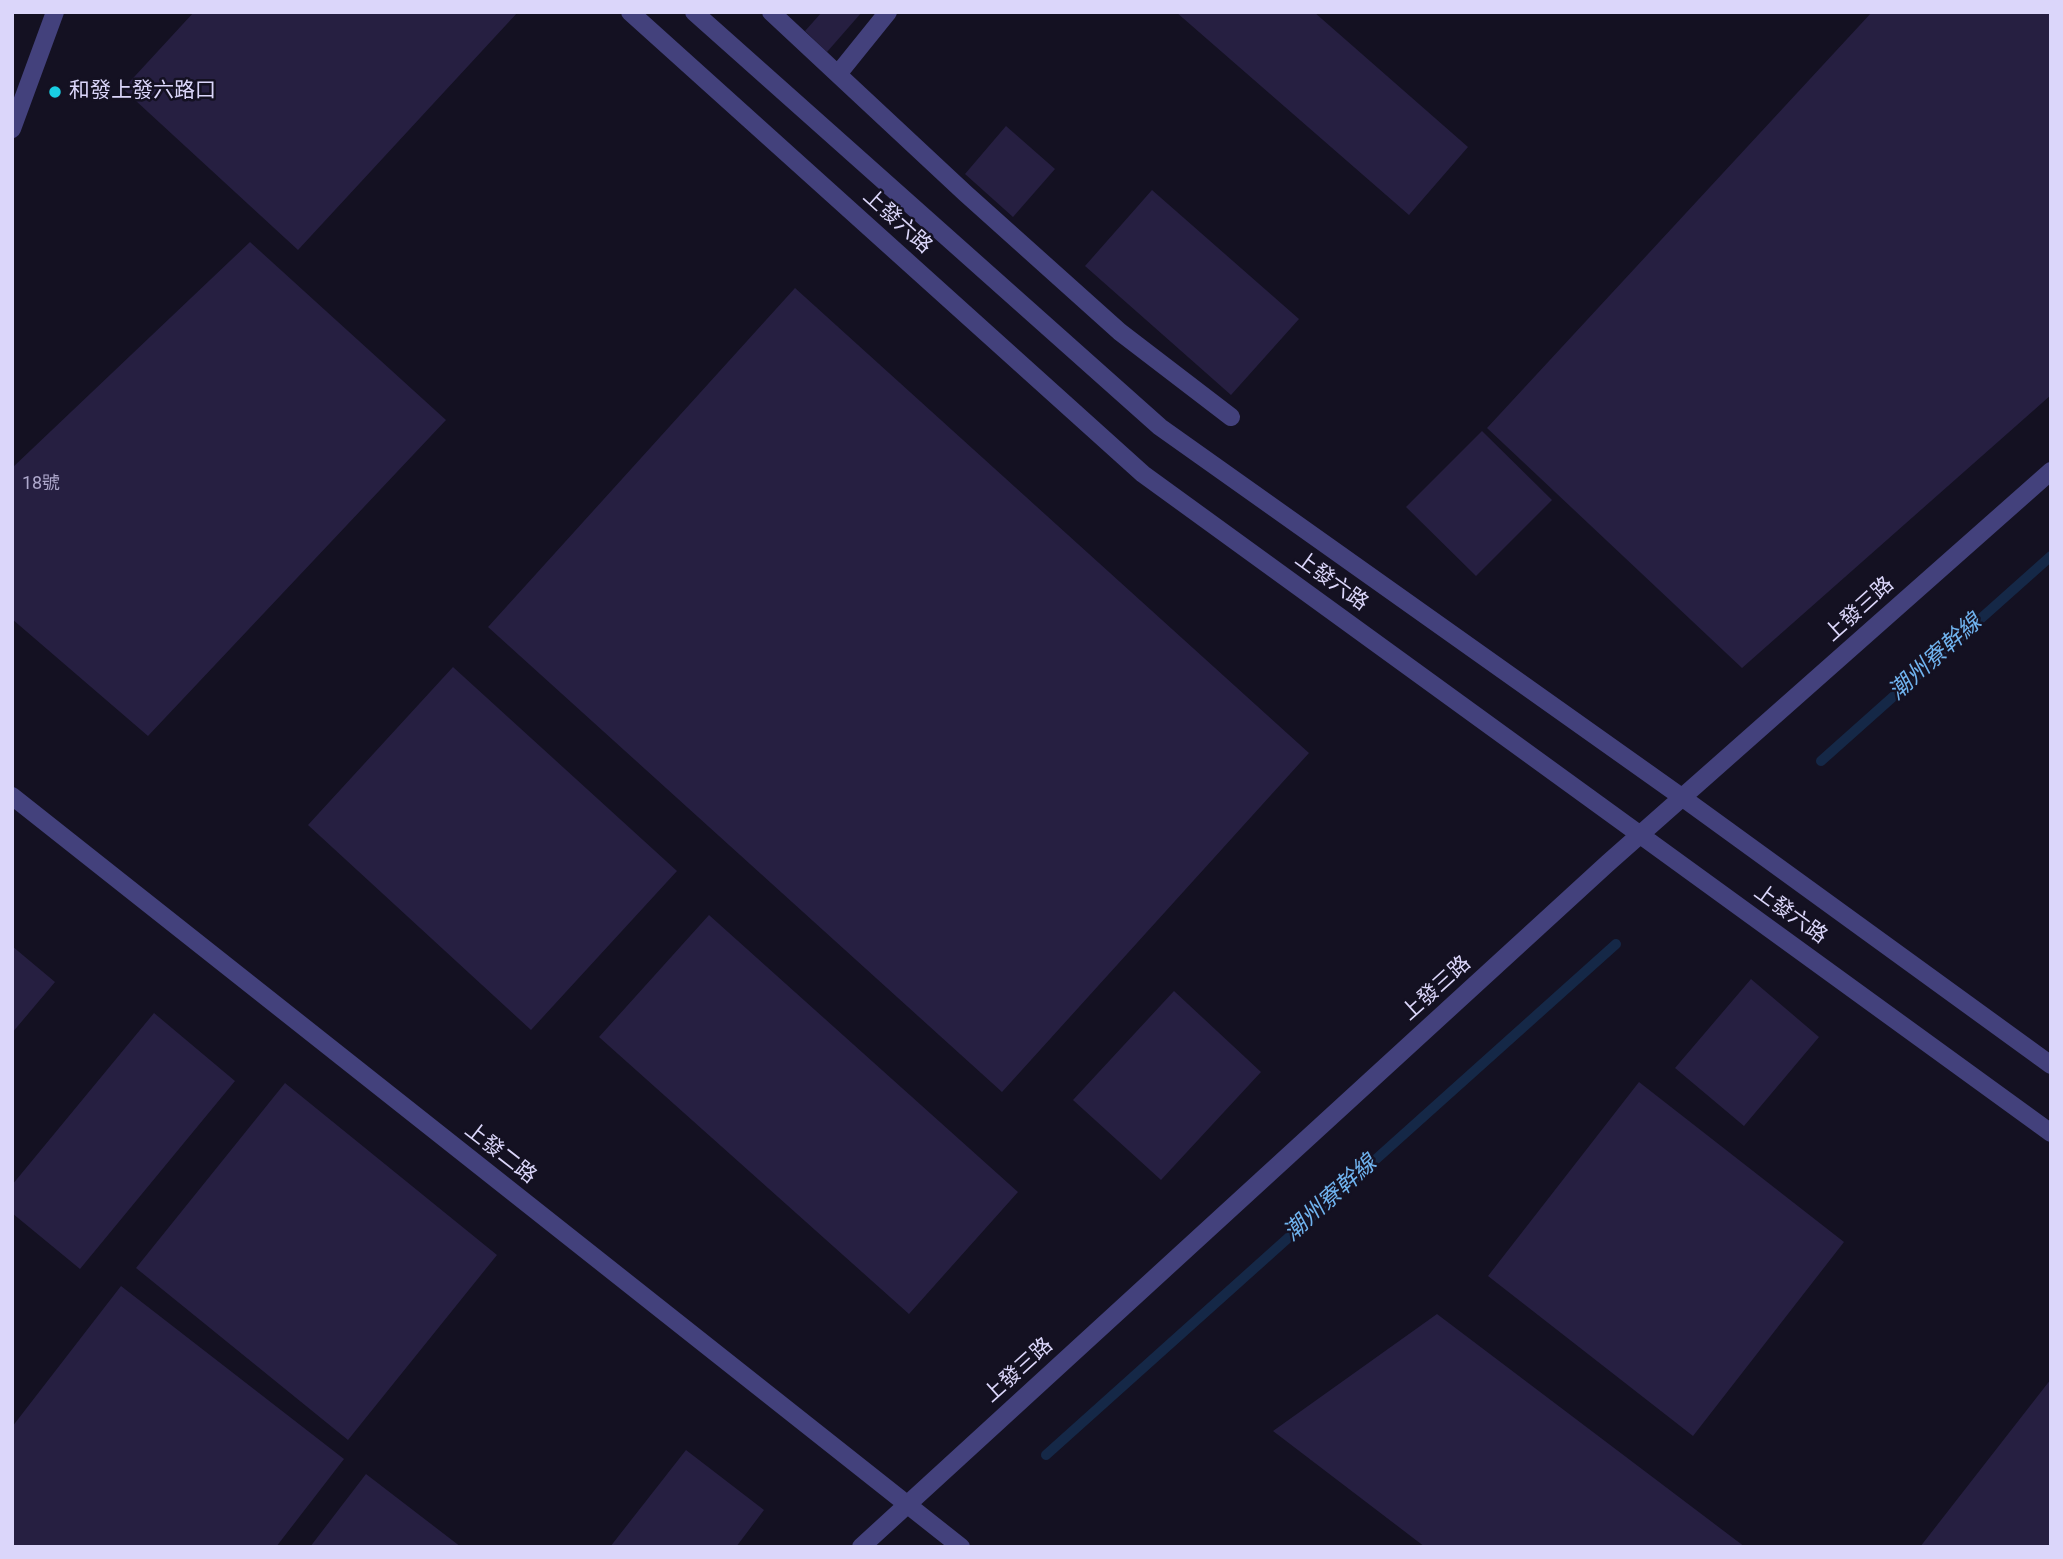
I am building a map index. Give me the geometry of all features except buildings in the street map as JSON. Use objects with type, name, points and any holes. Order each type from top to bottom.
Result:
[{"type":"street","points":[[12,129],[55,12]]},
{"type":"street","name":"上發六路","points":[[630,12],[1143,474],[2051,1133]]},
{"type":"street","name":"上發六路","points":[[694,12],[1160,428],[1683,798],[2051,1065]]},
{"type":"street","points":[[771,12],[965,193],[1120,332],[1231,417]]},
{"type":"street","points":[[838,74],[888,12]]},
{"type":"street","name":"上發三路","points":[[861,1547],[1642,835],[2051,471]]},
{"type":"street","name":"上發二路","points":[[12,796],[961,1547]]},
{"type":"waterway","name":"潮州寮幹線","points":[[1821,761],[2051,556]]},
{"type":"waterway","name":"潮州寮幹線","points":[[1046,1455],[1616,944]]},
{"type":"place","name":"和發上發六路口","points":[[55,92]]}]
